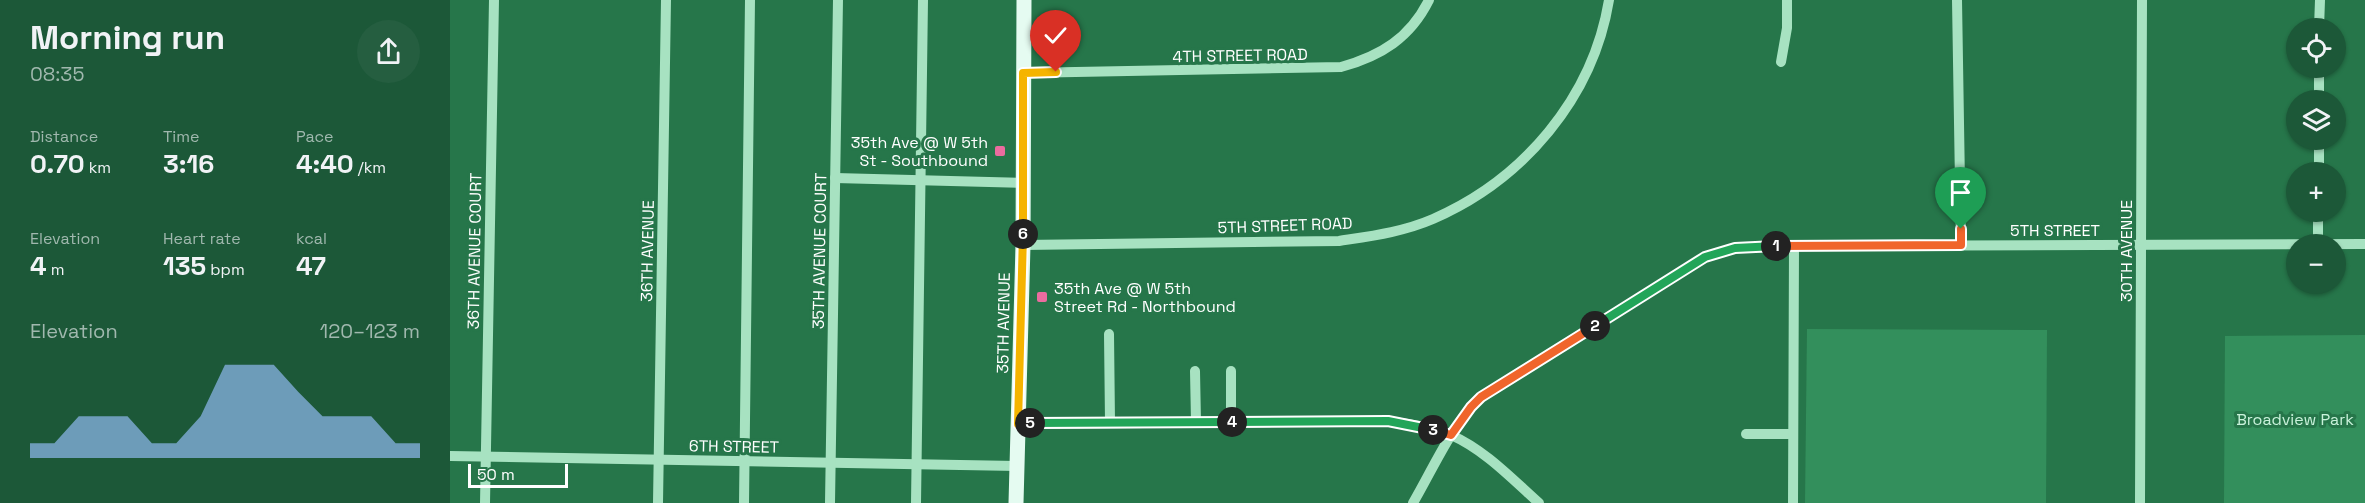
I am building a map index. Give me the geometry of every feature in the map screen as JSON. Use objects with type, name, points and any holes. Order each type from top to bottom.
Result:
[{"type":"main road","name":"35TH AVENUE","points":[[1016,503],[1023,245],[1024,0]]},
{"type":"street","name":"36TH AVENUE COURT","points":[[485,503],[494,0]]},
{"type":"street","name":"36TH AVENUE","points":[[658,503],[666,0]]},
{"type":"street","points":[[744,503],[750,0]]},
{"type":"street","name":"35TH AVENUE COURT","points":[[830,503],[838,0]]},
{"type":"street","points":[[916,503],[923,0]]},
{"type":"street","name":"4TH STREET ROAD","points":[[1023,73],[1341,67],[1368,60],[1404,36],[1415,24],[1429,0]]},
{"type":"street","name":"5TH STREET ROAD","points":[[1023,245],[1339,241],[1388,233],[1432,219],[1490,188],[1521,163],[1538,145],[1573,98],[1585,77],[1606,18],[1609,0]]},
{"type":"street","points":[[1781,62],[1787,28],[1787,0]]},
{"type":"street","points":[[1957,0],[1961,245]]},
{"type":"street","name":"30TH AVENUE","points":[[2140,503],[2142,0]]},
{"type":"street","points":[[2319,18],[2320,0]]},
{"type":"street","points":[[835,178],[1023,183]]},
{"type":"street","name":"5TH STREET","points":[[1413,503],[1451,435],[1481,397],[1705,257],[1735,248],[2286,244]]},
{"type":"street","name":"5TH STREET","points":[[2346,244],[2365,244]]},
{"type":"street","points":[[1793,503],[1794,246]]},
{"type":"street","points":[[1110,334],[1110,422]]},
{"type":"street","points":[[1195,371],[1196,422]]},
{"type":"street","points":[[1231,371],[1231,422]]},
{"type":"street","points":[[1018,424],[1388,421],[1451,435],[1482,454],[1539,503]]},
{"type":"street","points":[[1746,434],[1793,434]]},
{"type":"street","name":"6TH STREET","points":[[450,456],[1017,466]]},
{"type":"green space","points":[[1807,329],[2047,330],[2046,503],[1805,503]]},
{"type":"green space","name":"Broadview Park","points":[[2365,335],[2365,503],[2224,503],[2225,336]]},
{"type":"place","name":"35th Ave @ W 5th St - Southbound","points":[[1000,151]]},
{"type":"place","name":"35th Ave @ W 5th Street Rd - Northbound","points":[[1042,297]]},
{"type":"route","points":[[1056,72],[1023,73],[1023,245],[1018,424],[1388,421],[1451,435],[1481,397],[1705,257],[1735,248],[1754,246],[1961,245],[1961,229]]}]
